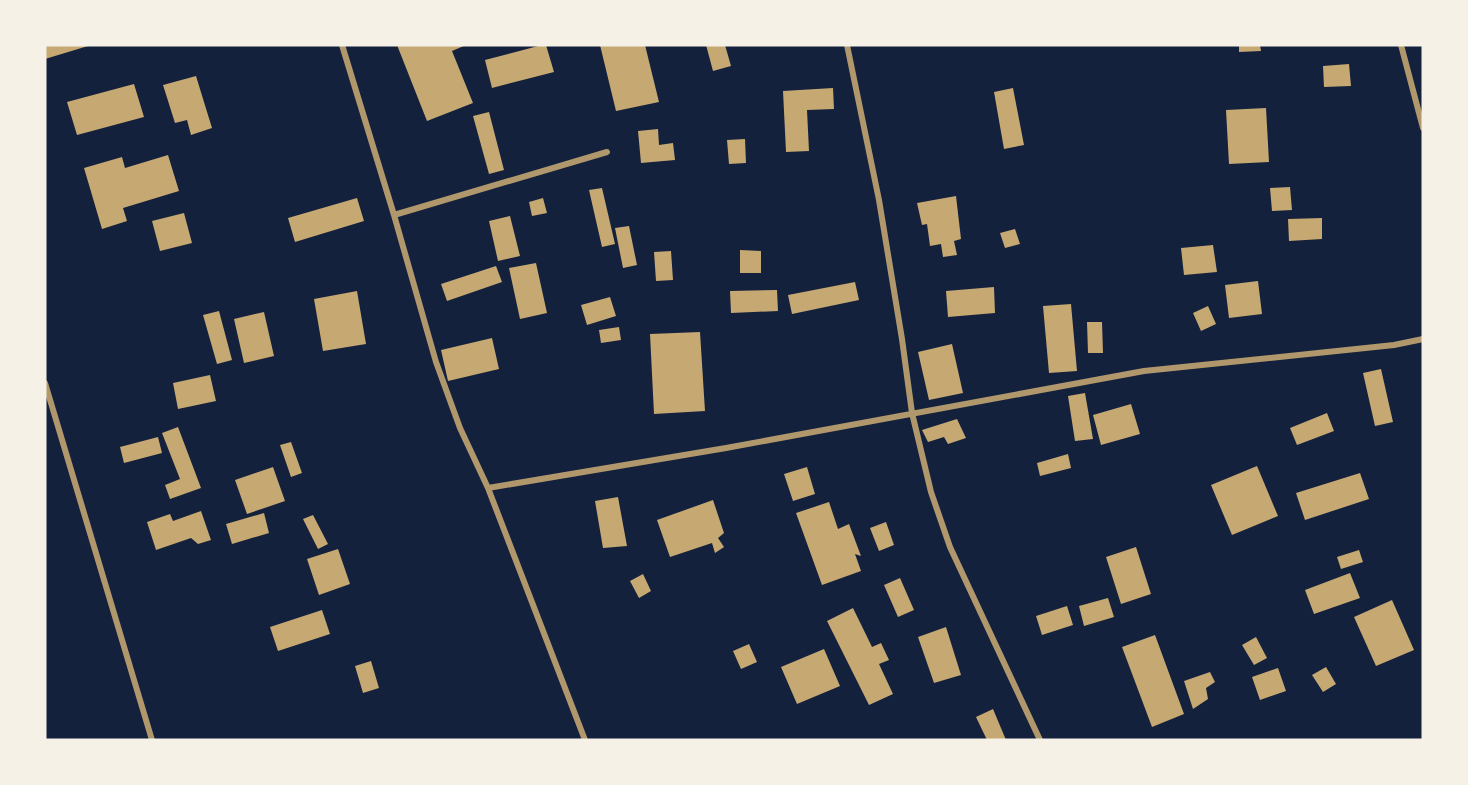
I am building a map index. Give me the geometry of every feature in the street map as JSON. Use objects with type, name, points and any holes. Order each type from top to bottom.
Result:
[{"type":"street","points":[[342,45],[436,362],[460,428],[488,488],[585,740]]},
{"type":"street","points":[[847,45],[879,200],[912,413],[931,492],[950,547],[1041,740]]},
{"type":"street","points":[[1401,45],[1423,128]]},
{"type":"street","points":[[394,215],[607,152]]},
{"type":"street","points":[[488,488],[726,448],[1144,371],[1394,345],[1423,339]]},
{"type":"street","points":[[45,383],[152,740]]},
{"type":"building","points":[[45,45],[88,45],[88,46],[45,59]]},
{"type":"building","points":[[397,45],[466,45],[452,51],[473,103],[427,121]]},
{"type":"building","points":[[546,45],[554,72],[492,88],[485,60]]},
{"type":"building","points":[[600,45],[645,45],[659,102],[616,111]]},
{"type":"building","points":[[706,45],[725,45],[731,66],[713,71]]},
{"type":"building","points":[[1239,45],[1260,45],[1261,51],[1239,52]]},
{"type":"building","points":[[1349,64],[1351,86],[1324,87],[1323,66]]},
{"type":"building","points":[[196,76],[212,128],[191,135],[187,120],[175,123],[163,85]]},
{"type":"building","points":[[134,84],[144,117],[77,135],[67,102]]},
{"type":"building","points":[[833,88],[834,109],[807,110],[809,151],[786,152],[783,91]]},
{"type":"building","points":[[1013,88],[1024,145],[1004,149],[994,92]]},
{"type":"building","points":[[1266,108],[1269,162],[1229,164],[1226,110]]},
{"type":"building","points":[[489,112],[504,170],[489,174],[473,116]]},
{"type":"building","points":[[658,129],[659,145],[673,143],[675,160],[641,163],[638,131]]},
{"type":"building","points":[[745,139],[746,163],[729,164],[727,140]]},
{"type":"building","points":[[168,155],[179,191],[123,208],[127,221],[102,229],[84,168],[122,157],[125,168]]},
{"type":"building","points":[[1290,187],[1292,210],[1272,211],[1270,188]]},
{"type":"building","points":[[602,188],[615,244],[602,247],[589,190]]},
{"type":"building","points":[[956,196],[961,239],[954,241],[957,255],[943,257],[941,244],[930,246],[927,224],[922,225],[917,203]]},
{"type":"building","points":[[357,198],[364,221],[295,242],[288,218]]},
{"type":"building","points":[[543,198],[547,213],[532,216],[529,202]]},
{"type":"building","points":[[184,213],[192,243],[160,251],[152,221]]},
{"type":"building","points":[[510,216],[520,256],[498,261],[489,221]]},
{"type":"building","points":[[1322,218],[1322,239],[1289,241],[1288,219]]},
{"type":"building","points":[[629,226],[637,265],[623,268],[615,228]]},
{"type":"building","points":[[1015,229],[1020,244],[1005,248],[1000,233]]},
{"type":"building","points":[[1213,245],[1217,272],[1184,275],[1181,248]]},
{"type":"building","points":[[740,250],[761,251],[761,273],[740,273]]},
{"type":"building","points":[[671,251],[673,280],[656,281],[654,252]]},
{"type":"building","points":[[536,263],[547,313],[520,319],[509,268]]},
{"type":"building","points":[[496,266],[502,282],[447,301],[441,284]]},
{"type":"building","points":[[1258,281],[1262,314],[1229,318],[1225,285]]},
{"type":"building","points":[[855,282],[859,300],[792,314],[788,295]]},
{"type":"building","points":[[994,287],[995,313],[948,317],[946,291]]},
{"type":"building","points":[[777,290],[778,311],[731,313],[730,291]]},
{"type":"building","points":[[357,291],[366,344],[323,351],[314,299]]},
{"type":"building","points":[[610,297],[616,316],[587,325],[581,305]]},
{"type":"building","points":[[1071,304],[1077,371],[1049,373],[1043,306]]},
{"type":"building","points":[[1208,306],[1216,324],[1201,331],[1193,313]]},
{"type":"building","points":[[219,311],[232,360],[217,364],[203,315]]},
{"type":"building","points":[[264,312],[274,356],[244,363],[234,319]]},
{"type":"building","points":[[1087,322],[1102,322],[1103,353],[1088,353]]},
{"type":"building","points":[[619,327],[621,340],[601,343],[599,330]]},
{"type":"building","points":[[700,332],[705,411],[654,414],[650,334]]},
{"type":"building","points":[[492,338],[499,369],[448,381],[441,350]]},
{"type":"building","points":[[952,344],[963,393],[929,400],[918,352]]},
{"type":"building","points":[[1381,369],[1393,422],[1375,426],[1363,373]]},
{"type":"building","points":[[210,375],[216,401],[178,409],[173,383]]},
{"type":"building","points":[[1085,393],[1093,439],[1075,441],[1068,396]]},
{"type":"building","points":[[1131,404],[1140,434],[1101,445],[1093,415]]},
{"type":"building","points":[[1327,413],[1334,431],[1297,445],[1290,428]]},
{"type":"building","points":[[957,419],[966,438],[948,444],[944,437],[928,442],[922,430]]},
{"type":"building","points":[[178,427],[201,488],[170,499],[165,485],[180,479],[162,433]]},
{"type":"building","points":[[158,437],[162,453],[124,463],[120,447]]},
{"type":"building","points":[[291,442],[302,473],[291,477],[280,445]]},
{"type":"building","points":[[1068,454],[1071,468],[1040,476],[1037,463]]},
{"type":"building","points":[[1257,466],[1278,516],[1232,535],[1211,485]]},
{"type":"building","points":[[273,467],[285,501],[247,514],[235,480]]},
{"type":"building","points":[[807,467],[815,494],[793,501],[784,474]]},
{"type":"building","points":[[1360,473],[1369,499],[1305,520],[1296,493]]},
{"type":"building","points":[[618,497],[627,546],[603,548],[595,501]]},
{"type":"building","points":[[713,500],[724,533],[718,538],[724,547],[715,553],[712,543],[670,557],[657,520]]},
{"type":"building","points":[[829,502],[838,529],[849,524],[861,556],[855,554],[861,571],[822,585],[796,513]]},
{"type":"building","points":[[201,511],[211,540],[198,544],[191,538],[156,550],[147,522],[170,514],[173,521]]},
{"type":"building","points":[[264,513],[269,533],[232,544],[226,524]]},
{"type":"building","points":[[313,515],[328,544],[318,549],[303,519]]},
{"type":"building","points":[[886,522],[894,545],[879,551],[870,528]]},
{"type":"building","points":[[1136,547],[1151,594],[1121,604],[1106,557]]},
{"type":"building","points":[[338,549],[350,584],[319,595],[307,559]]},
{"type":"building","points":[[1359,550],[1363,562],[1341,569],[1337,557]]},
{"type":"building","points":[[1350,573],[1360,598],[1314,614],[1305,590]]},
{"type":"building","points":[[643,574],[651,591],[639,598],[630,581]]},
{"type":"building","points":[[900,578],[914,610],[898,617],[884,585]]},
{"type":"building","points":[[1108,598],[1114,617],[1084,626],[1079,606]]},
{"type":"building","points":[[1392,600],[1414,650],[1376,666],[1354,617]]},
{"type":"building","points":[[1067,606],[1073,625],[1042,635],[1036,616]]},
{"type":"building","points":[[853,608],[872,647],[881,643],[889,660],[879,664],[893,694],[869,705],[827,621]]},
{"type":"building","points":[[322,610],[330,634],[278,651],[270,627]]},
{"type":"building","points":[[946,627],[961,675],[934,683],[918,637]]},
{"type":"building","points":[[1155,635],[1184,714],[1152,727],[1122,647]]},
{"type":"building","points":[[1256,637],[1267,658],[1254,665],[1242,645]]},
{"type":"building","points":[[749,644],[757,662],[741,669],[733,651]]},
{"type":"building","points":[[824,649],[840,686],[797,704],[781,667]]},
{"type":"building","points":[[371,661],[379,688],[363,693],[355,666]]},
{"type":"building","points":[[1326,667],[1336,684],[1323,692],[1312,675]]},
{"type":"building","points":[[1278,668],[1286,691],[1260,700],[1252,677]]},
{"type":"building","points":[[1210,672],[1215,682],[1206,688],[1208,699],[1193,709],[1184,681]]},
{"type":"building","points":[[993,709],[1006,740],[987,740],[976,717]]}]
